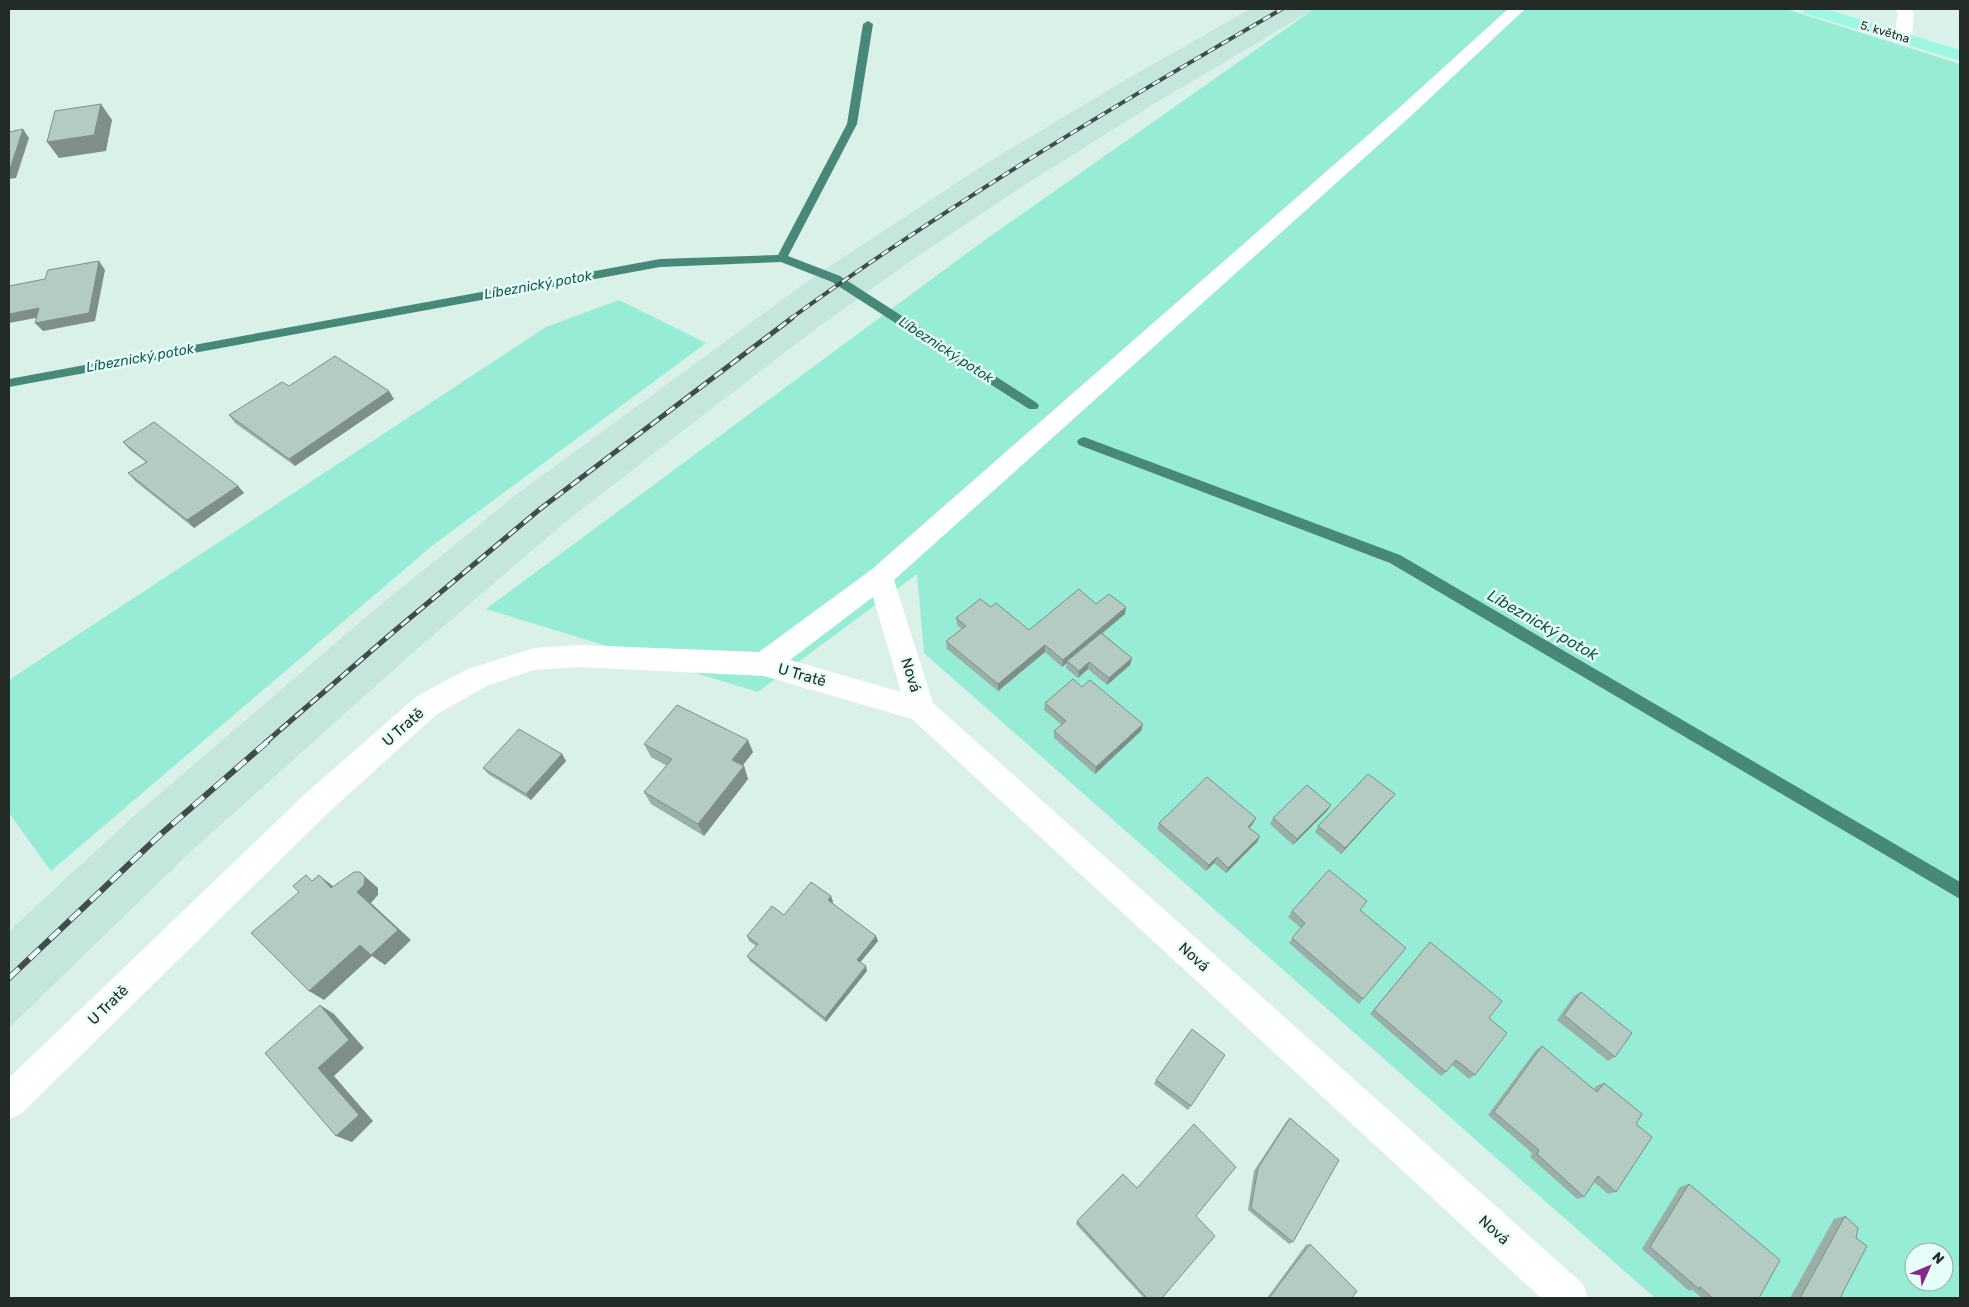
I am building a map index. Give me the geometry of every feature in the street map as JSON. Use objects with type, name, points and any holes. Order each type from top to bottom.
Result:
[{"type":"main road","name":"5. května","points":[[1810,9],[1960,56]]},
{"type":"street","points":[[764,664],[880,578],[1406,111],[1517,9]]},
{"type":"street","points":[[1902,9],[1906,13],[1904,38]]},
{"type":"street","name":"Nová","points":[[880,578],[922,710],[1569,1298]]},
{"type":"street","name":"U Tratě","points":[[9,1102],[317,803],[427,706],[478,677],[534,659],[579,656],[764,664],[922,710]]},
{"type":"shaded area","points":[[1250,9],[1314,9],[1152,105],[1023,186],[915,258],[813,331],[563,524],[417,649],[188,854],[9,1028],[9,931],[135,815],[367,616],[517,494],[812,278],[984,165],[1115,86]]},
{"type":"green space","points":[[1314,9],[1786,9],[1960,64],[1960,1298],[1655,1298],[924,653],[917,574],[758,692],[486,609],[982,242]]},
{"type":"green space","points":[[619,300],[706,343],[433,545],[51,871],[9,813],[9,680],[546,327]]},
{"type":"building","points":[[101,104],[94,135],[47,142],[55,111]]},
{"type":"building","points":[[23,129],[10,169],[9,170],[9,132]]},
{"type":"building","points":[[99,261],[89,313],[35,323],[39,308],[9,314],[9,286],[45,279],[48,270]]},
{"type":"building","points":[[335,356],[389,391],[289,459],[229,415],[282,382],[289,386]]},
{"type":"building","points":[[154,422],[238,486],[187,520],[128,473],[147,462],[123,442]]},
{"type":"building","points":[[1079,589],[1096,604],[1109,594],[1126,607],[1063,660],[1045,645],[998,684],[946,641],[966,626],[956,618],[980,599],[991,607],[996,603],[1029,630]]},
{"type":"building","points":[[1101,633],[1132,658],[1109,678],[1089,662],[1079,671],[1067,661]]},
{"type":"building","points":[[1073,679],[1082,687],[1090,680],[1143,724],[1096,767],[1054,731],[1066,721],[1045,703]]},
{"type":"building","points":[[677,705],[748,740],[732,760],[744,766],[698,824],[644,792],[672,759],[644,744]]},
{"type":"building","points":[[519,729],[562,754],[526,794],[483,768]]},
{"type":"building","points":[[1368,774],[1395,794],[1345,848],[1318,826]]},
{"type":"building","points":[[1207,777],[1256,818],[1248,827],[1260,836],[1228,868],[1217,857],[1209,865],[1159,823]]},
{"type":"building","points":[[1307,785],[1331,805],[1297,839],[1273,818]]},
{"type":"building","points":[[1329,870],[1367,901],[1360,910],[1406,948],[1363,999],[1292,938],[1305,923],[1292,911]]},
{"type":"building","points":[[354,872],[360,872],[365,877],[364,885],[357,892],[398,930],[371,955],[360,945],[309,991],[251,933],[299,892],[293,886],[306,875],[312,881],[319,875],[331,888]]},
{"type":"building","points":[[811,882],[831,896],[828,900],[876,936],[857,960],[866,966],[825,1018],[747,956],[758,944],[747,936],[772,906],[784,915]]},
{"type":"building","points":[[1430,942],[1502,1001],[1489,1018],[1507,1033],[1475,1075],[1456,1060],[1446,1072],[1374,1010]]},
{"type":"building","points":[[1581,992],[1632,1033],[1615,1057],[1564,1015]]},
{"type":"building","points":[[320,1005],[349,1040],[318,1068],[359,1115],[336,1136],[265,1053]]},
{"type":"building","points":[[1192,1029],[1225,1055],[1191,1106],[1156,1080]]},
{"type":"building","points":[[1542,1046],[1597,1092],[1604,1083],[1642,1114],[1636,1124],[1652,1137],[1616,1192],[1598,1176],[1584,1197],[1537,1154],[1539,1150],[1494,1112]]},
{"type":"building","points":[[1290,1118],[1339,1160],[1293,1242],[1251,1208],[1258,1168]]},
{"type":"building","points":[[1194,1124],[1236,1167],[1196,1216],[1215,1236],[1162,1298],[1147,1298],[1077,1221],[1123,1174],[1137,1188]]},
{"type":"building","points":[[1689,1184],[1780,1260],[1759,1298],[1713,1298],[1700,1287],[1699,1289],[1650,1247]]},
{"type":"building","points":[[1845,1216],[1858,1228],[1856,1238],[1867,1246],[1840,1298],[1800,1298]]},
{"type":"building","points":[[1310,1244],[1357,1291],[1352,1298],[1269,1298]]},
{"type":"waterway","points":[[782,258],[852,124],[868,24]]},
{"type":"waterway","name":"Líbeznický potok","points":[[9,383],[660,263],[782,258]]},
{"type":"waterway","name":"Líbeznický potok","points":[[782,258],[836,279],[1033,406]]},
{"type":"waterway","name":"Líbeznický potok","points":[[1084,442],[1395,559],[1960,891]]},
{"type":"railway","points":[[790,319],[970,196],[1156,82],[1282,9]]},
{"type":"railway","points":[[265,743],[540,509],[792,318]]},
{"type":"railway","points":[[9,978],[161,834],[267,742]]}]
